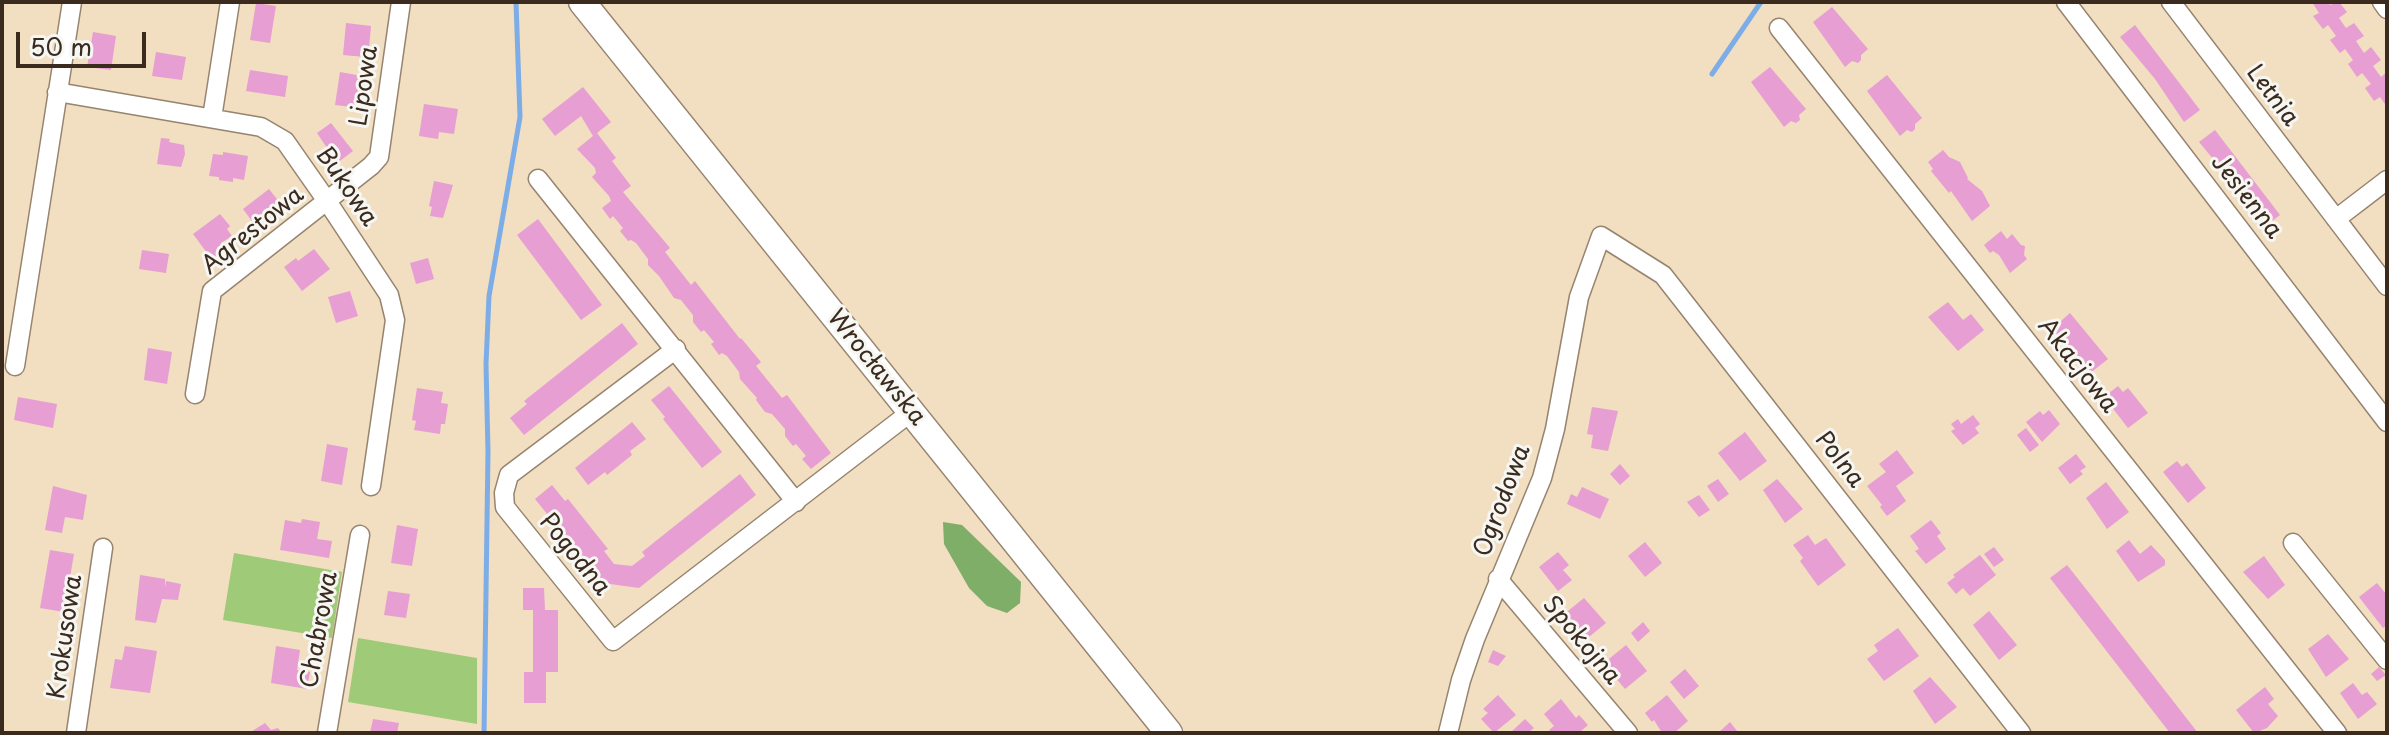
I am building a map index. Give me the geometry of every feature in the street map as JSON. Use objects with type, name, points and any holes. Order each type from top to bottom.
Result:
[{"type":"street","points":[[15,366],[72,2]]},
{"type":"street","points":[[212,118],[230,2]]},
{"type":"street","name":"Lipowa","points":[[327,201],[379,157],[401,2]]},
{"type":"street","name":"Wrocławska","points":[[582,2],[1169,733]]},
{"type":"street","name":"Jesienna","points":[[2066,2],[2387,422]]},
{"type":"street","name":"Letnia","points":[[2171,2],[2387,286]]},
{"type":"street","points":[[2382,2],[2387,9]]},
{"type":"street","name":"Akacjowa","points":[[1779,28],[2337,733]]},
{"type":"street","name":"Bukowa","points":[[57,92],[212,118],[272,131],[285,141],[389,295],[393,307],[395,320],[371,486]]},
{"type":"street","points":[[538,179],[796,502]]},
{"type":"street","points":[[2336,219],[2387,180]]},
{"type":"street","name":"Agrestowa","points":[[195,394],[212,291],[327,201]]},
{"type":"street","name":"Ogrodowa","points":[[1448,733],[1461,680],[1498,579],[1542,478],[1555,429],[1579,297],[1601,236]]},
{"type":"street","name":"Polna","points":[[1601,236],[1663,275],[2021,733]]},
{"type":"street","name":"Pogodna","points":[[676,349],[509,475],[504,493],[505,507],[613,641],[911,412]]},
{"type":"street","name":"Chabrowa","points":[[327,733],[360,535]]},
{"type":"street","points":[[2293,543],[2387,660]]},
{"type":"street","name":"Krokusowa","points":[[76,733],[103,548]]},
{"type":"street","name":"Spokojna","points":[[1498,579],[1628,733]]},
{"type":"green space","points":[[943,522],[962,525],[1021,582],[1020,603],[1007,613],[987,606],[969,588],[944,544]]},
{"type":"green space","points":[[234,553],[342,572],[332,638],[223,620]]},
{"type":"green space","points":[[358,638],[477,658],[477,724],[348,702]]},
{"type":"building","points":[[2312,2],[2328,2],[2330,5],[2339,2],[2347,12],[2339,18],[2346,28],[2354,23],[2364,36],[2356,41],[2364,53],[2371,47],[2381,60],[2373,66],[2381,77],[2387,72],[2387,107],[2380,97],[2374,101],[2365,88],[2371,84],[2362,73],[2357,77],[2348,64],[2353,60],[2345,49],[2340,53],[2330,40],[2336,36],[2328,25],[2323,29],[2313,16],[2319,13]]},
{"type":"building","points":[[256,3],[276,6],[270,43],[250,40]]},
{"type":"building","points":[[1832,7],[1868,49],[1858,63],[1852,61],[1845,67],[1813,22]]},
{"type":"building","points":[[346,23],[371,26],[365,57],[343,55]]},
{"type":"building","points":[[2135,25],[2200,110],[2184,122],[2155,79],[2120,37]]},
{"type":"building","points":[[93,32],[116,36],[111,70],[87,67]]},
{"type":"building","points":[[156,52],[186,57],[182,80],[152,76]]},
{"type":"building","points":[[1770,67],[1806,109],[1796,123],[1791,121],[1784,127],[1751,82]]},
{"type":"building","points":[[250,70],[288,76],[285,97],[246,91]]},
{"type":"building","points":[[340,72],[362,76],[361,108],[335,105]]},
{"type":"building","points":[[1887,75],[1922,118],[1912,132],[1907,130],[1900,136],[1867,91]]},
{"type":"building","points":[[583,87],[611,122],[597,133],[616,158],[612,161],[631,186],[623,192],[670,248],[665,252],[691,285],[695,281],[761,362],[756,366],[782,398],[787,395],[831,453],[811,469],[802,459],[806,456],[796,444],[793,446],[785,436],[785,429],[772,414],[765,412],[727,356],[719,355],[711,344],[714,342],[704,330],[701,332],[693,322],[693,315],[681,300],[674,298],[648,265],[648,259],[636,243],[628,241],[620,231],[623,228],[613,216],[610,219],[602,208],[611,201],[609,196],[592,177],[596,173],[595,168],[577,149],[593,136],[581,116],[555,136],[542,119]]},
{"type":"building","points":[[424,104],[458,109],[454,134],[439,132],[438,139],[419,136]]},
{"type":"building","points":[[331,123],[353,151],[337,163],[317,133]]},
{"type":"building","points":[[2215,130],[2280,215],[2264,227],[2199,142]]},
{"type":"building","points":[[161,138],[184,145],[181,167],[157,164]]},
{"type":"building","points":[[1943,150],[1960,162],[1967,179],[1982,191],[1990,206],[1972,221],[1951,191],[1949,193],[1931,171],[1933,169],[1928,162]]},
{"type":"building","points":[[223,152],[248,156],[244,180],[233,178],[233,182],[209,176],[213,154],[223,155]]},
{"type":"building","points":[[434,181],[453,185],[443,218],[430,216]]},
{"type":"building","points":[[269,189],[284,208],[257,228],[243,209]]},
{"type":"building","points":[[220,214],[230,226],[227,229],[232,236],[221,243],[227,251],[213,261],[193,234]]},
{"type":"building","points":[[538,219],[602,305],[581,320],[517,235]]},
{"type":"building","points":[[2001,231],[2007,239],[2012,234],[2025,246],[2027,259],[2010,273],[1999,255],[1993,251],[1990,253],[1984,245]]},
{"type":"building","points":[[314,249],[330,269],[302,291],[284,267]]},
{"type":"building","points":[[142,250],[169,254],[166,273],[139,269]]},
{"type":"building","points":[[428,258],[434,279],[416,284],[410,263]]},
{"type":"building","points":[[350,291],[358,316],[336,323],[328,297]]},
{"type":"building","points":[[1948,302],[1963,320],[1971,314],[1984,330],[1958,351],[1928,317]]},
{"type":"building","points":[[2070,313],[2108,359],[2089,374],[2052,329]]},
{"type":"building","points":[[622,323],[638,344],[524,435],[510,418],[527,404],[524,401]]},
{"type":"building","points":[[148,348],[172,352],[167,384],[144,380]]},
{"type":"building","points":[[669,386],[722,452],[702,468],[651,400]]},
{"type":"building","points":[[2118,386],[2123,392],[2128,388],[2148,413],[2128,428],[2104,397]]},
{"type":"building","points":[[417,388],[443,392],[441,403],[448,404],[440,434],[414,430],[416,421],[412,420]]},
{"type":"building","points":[[18,397],[57,404],[53,428],[14,420]]},
{"type":"building","points":[[1592,407],[1618,411],[1608,451],[1591,448],[1593,435],[1587,434]]},
{"type":"building","points":[[2049,410],[2060,424],[2042,442],[2026,422],[2040,411],[2043,415]]},
{"type":"building","points":[[1973,415],[1980,424],[1975,428],[1979,433],[1963,445],[1951,431],[1955,429],[1951,424],[1958,419],[1961,424]]},
{"type":"building","points":[[632,422],[646,439],[607,475],[605,472],[588,485],[575,468]]},
{"type":"building","points":[[2026,428],[2039,445],[2030,452],[2017,435]]},
{"type":"building","points":[[1745,432],[1767,461],[1740,481],[1718,453]]},
{"type":"building","points":[[327,444],[348,448],[342,485],[321,481]]},
{"type":"building","points":[[1897,450],[1914,473],[1896,486],[1906,501],[1887,516],[1867,486],[1886,472],[1879,464]]},
{"type":"building","points":[[2076,454],[2086,467],[2080,471],[2083,474],[2070,484],[2058,468]]},
{"type":"building","points":[[2177,461],[2182,467],[2187,463],[2206,488],[2188,503],[2163,472]]},
{"type":"building","points":[[1620,464],[1630,476],[1620,485],[1610,474]]},
{"type":"building","points":[[740,474],[756,495],[639,588],[603,583],[535,499],[552,485],[565,501],[568,499],[608,549],[604,551],[614,564],[632,566],[645,556],[642,552]]},
{"type":"building","points":[[1718,479],[1729,494],[1718,502],[1707,486]]},
{"type":"building","points":[[1777,479],[1803,509],[1785,523],[1763,490]]},
{"type":"building","points":[[2106,482],[2129,512],[2107,529],[2086,498]]},
{"type":"building","points":[[53,486],[87,495],[83,520],[65,517],[62,533],[45,530]]},
{"type":"building","points":[[1582,487],[1609,499],[1600,519],[1567,504],[1571,494],[1577,497]]},
{"type":"building","points":[[1699,495],[1710,510],[1699,517],[1687,502]]},
{"type":"building","points":[[302,519],[320,522],[317,539],[332,541],[329,558],[280,550],[285,520],[301,523]]},
{"type":"building","points":[[1931,520],[1941,533],[1937,536],[1946,549],[1926,564],[1915,551],[1919,549],[1910,536]]},
{"type":"building","points":[[397,525],[418,529],[412,566],[391,563]]},
{"type":"building","points":[[1808,535],[1815,545],[1826,538],[1846,565],[1818,586],[1793,545]]},
{"type":"building","points":[[2129,540],[2140,554],[2151,545],[2165,560],[2165,565],[2138,582],[2116,551]]},
{"type":"building","points":[[1645,542],[1662,563],[1645,577],[1628,556]]},
{"type":"building","points":[[1994,547],[2004,560],[1994,567],[1984,554]]},
{"type":"building","points":[[50,550],[74,554],[64,612],[40,608]]},
{"type":"building","points":[[1558,552],[1569,565],[1563,570],[1572,580],[1558,591],[1539,567]]},
{"type":"building","points":[[1980,555],[1996,575],[1970,596],[1963,588],[1956,594],[1947,583]]},
{"type":"building","points":[[2264,556],[2285,585],[2268,599],[2243,572]]},
{"type":"building","points":[[2067,565],[2198,733],[2170,733],[2050,578]]},
{"type":"building","points":[[140,575],[165,579],[165,588],[166,581],[181,584],[178,600],[162,599],[156,623],[135,620]]},
{"type":"building","points":[[2377,583],[2387,595],[2387,625],[2383,628],[2359,597]]},
{"type":"building","points":[[523,588],[544,588],[545,610],[558,610],[558,672],[546,672],[546,703],[524,703],[524,672],[533,672],[533,610],[523,610]]},
{"type":"building","points":[[388,591],[410,594],[406,618],[384,615]]},
{"type":"building","points":[[1584,598],[1606,623],[1584,641],[1574,629],[1576,626],[1573,623],[1570,625],[1563,615]]},
{"type":"building","points":[[1989,611],[2017,645],[1999,660],[1973,625]]},
{"type":"building","points":[[1643,622],[1650,631],[1638,642],[1631,633]]},
{"type":"building","points":[[1898,628],[1919,656],[1884,681],[1867,659],[1878,651],[1874,645]]},
{"type":"building","points":[[2328,634],[2349,659],[2326,677],[2308,649]]},
{"type":"building","points":[[1626,645],[1647,671],[1625,689],[1614,676],[1617,675],[1604,663]]},
{"type":"building","points":[[125,646],[157,651],[150,693],[110,688],[115,659],[122,660]]},
{"type":"building","points":[[276,646],[300,650],[297,670],[310,672],[307,689],[271,683]]},
{"type":"building","points":[[1493,650],[1506,656],[1498,666],[1488,662]]},
{"type":"building","points":[[2379,667],[2386,675],[2377,681],[2371,674]]},
{"type":"building","points":[[1685,669],[1699,686],[1684,699],[1670,682]]},
{"type":"building","points":[[1930,677],[1957,707],[1935,724],[1913,691]]},
{"type":"building","points":[[2353,683],[2362,695],[2367,692],[2377,704],[2358,719],[2340,693]]},
{"type":"building","points":[[2265,687],[2274,699],[2268,704],[2278,716],[2267,728],[2254,733],[2236,710]]},
{"type":"building","points":[[1498,695],[1516,715],[1494,733],[1481,719],[1488,713],[1483,709]]},
{"type":"building","points":[[1667,695],[1688,721],[1674,733],[1662,733],[1645,713]]},
{"type":"building","points":[[1561,699],[1576,718],[1579,715],[1588,725],[1581,731],[1584,733],[1552,733],[1549,730],[1554,726],[1544,714]]},
{"type":"building","points":[[373,719],[399,723],[397,733],[370,733]]},
{"type":"building","points":[[1525,719],[1534,728],[1528,733],[1510,733]]},
{"type":"building","points":[[1730,722],[1737,731],[1718,733]]},
{"type":"building","points":[[265,723],[271,730],[278,728],[282,733],[249,733]]},
{"type":"waterway","points":[[484,733],[488,452],[486,364],[489,296],[520,117],[516,2]]},
{"type":"waterway","points":[[1712,74],[1761,2]]}]
